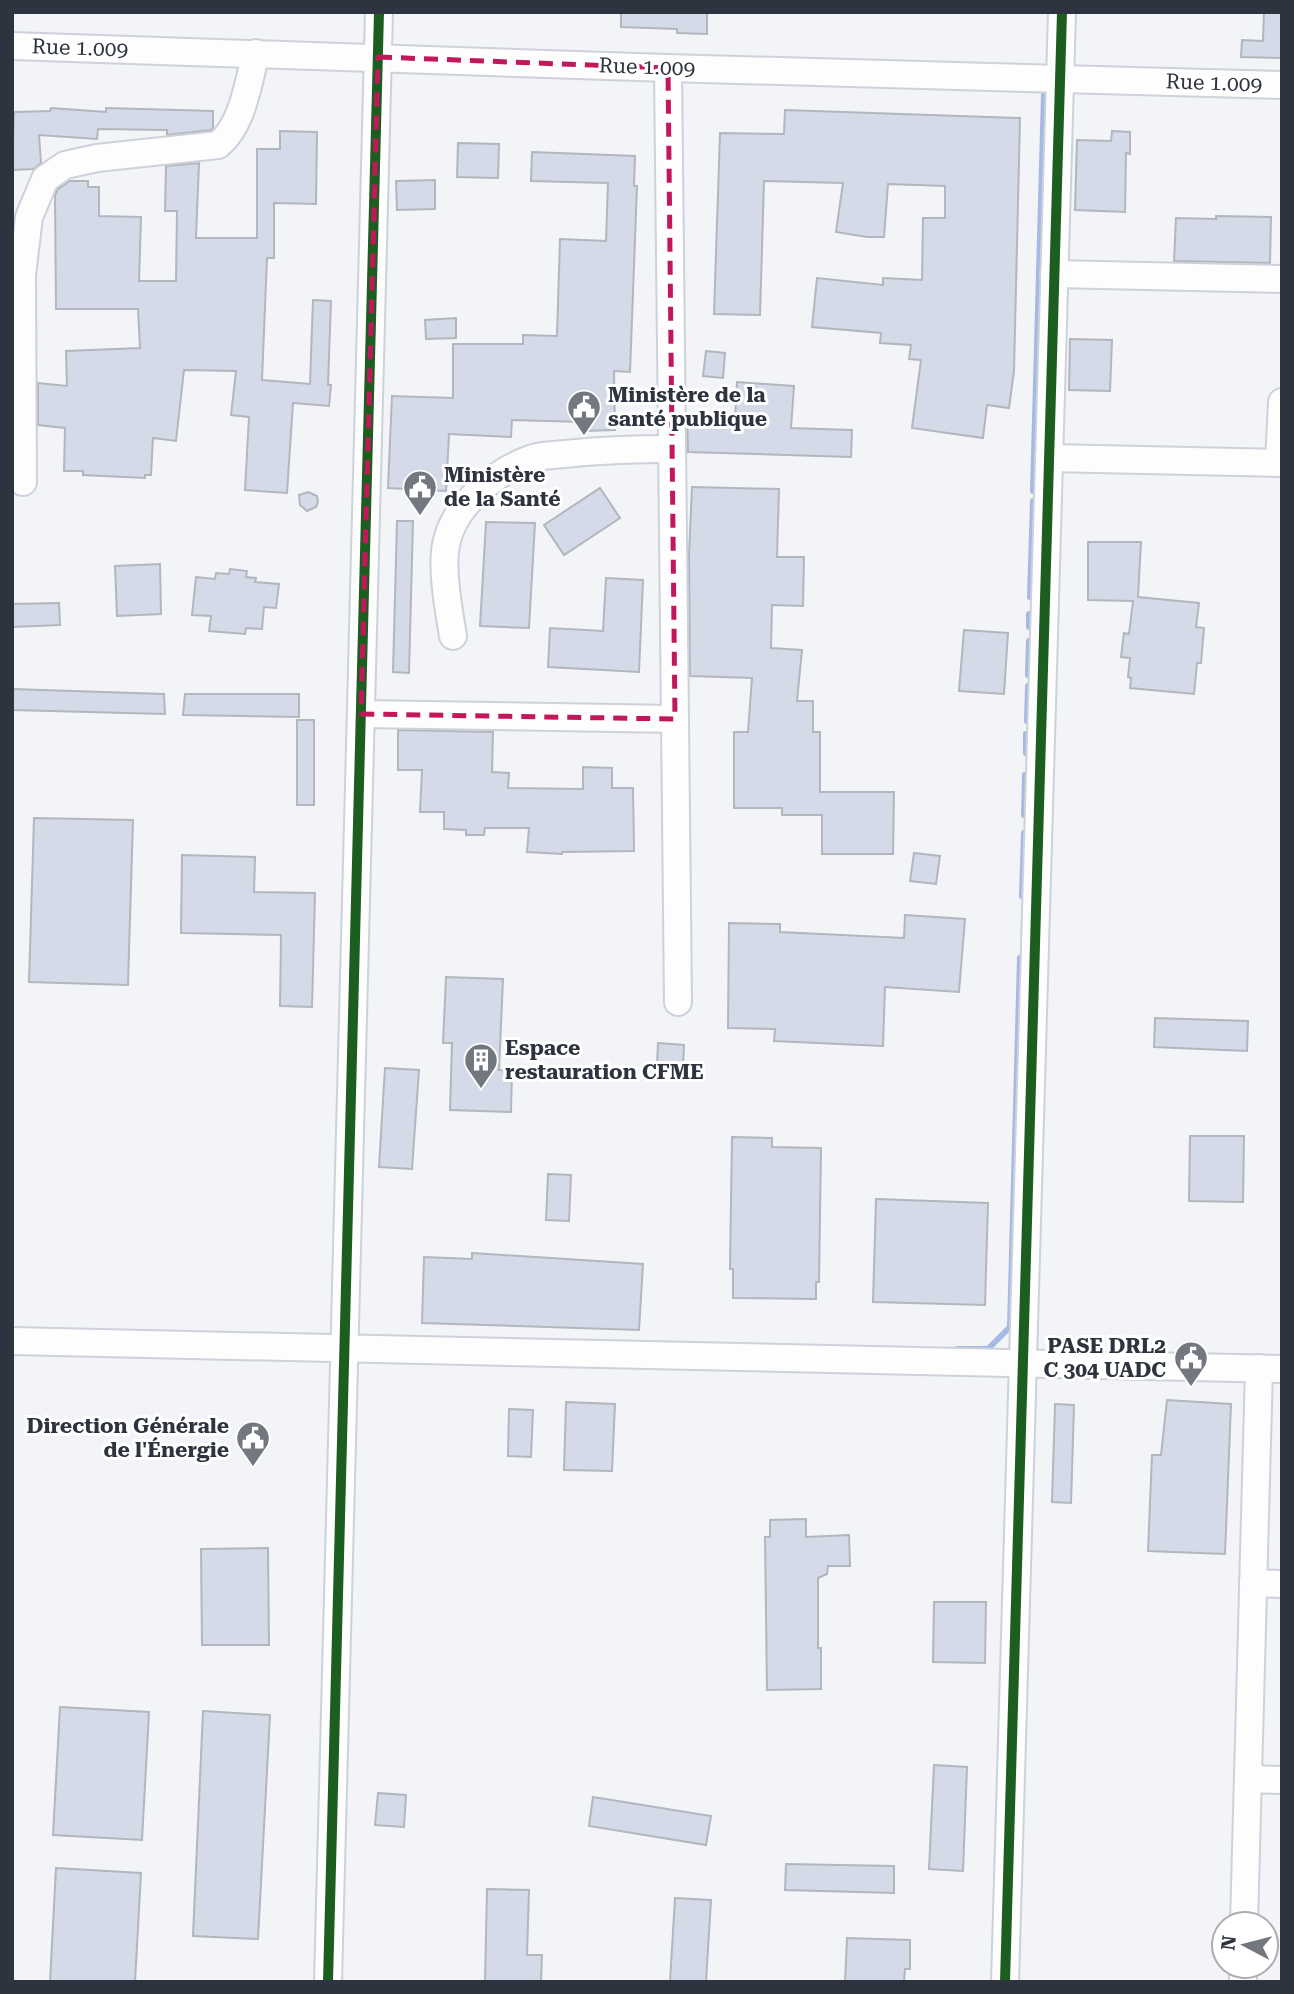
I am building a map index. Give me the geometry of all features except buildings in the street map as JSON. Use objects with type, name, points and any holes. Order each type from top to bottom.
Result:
[{"type":"street","points":[[328,1982],[379,12]]},
{"type":"street","points":[[1005,1982],[1062,12]]},
{"type":"street","name":"Rue 1.009","points":[[12,46],[1282,85]]},
{"type":"street","points":[[23,482],[22,275],[29,217],[46,179],[65,166],[97,158],[218,145],[228,137],[239,112],[256,53]]},
{"type":"street","points":[[668,68],[678,1002]]},
{"type":"street","points":[[1054,274],[1282,279]]},
{"type":"street","points":[[1049,458],[1280,463],[1282,402]]},
{"type":"street","points":[[453,636],[447,596],[445,547],[455,520],[475,494],[516,466],[535,457],[631,449],[672,449]]},
{"type":"street","points":[[361,714],[675,719]]},
{"type":"street","points":[[12,1341],[1270,1368],[1253,1583],[1244,1910]]},
{"type":"street","points":[[1253,1583],[1282,1584]]},
{"type":"street","points":[[1248,1779],[1282,1780]]},
{"type":"highlighted area","points":[[378,57],[668,68],[675,719],[361,714]]},
{"type":"waterway","points":[[1033,491],[1044,92]]},
{"type":"waterway","points":[[1030,597],[1033,501]]},
{"type":"waterway","points":[[1029,614],[1029,627]]},
{"type":"waterway","points":[[1028,675],[1029,641]]},
{"type":"waterway","points":[[1027,721],[1028,686]]},
{"type":"waterway","points":[[1026,734],[1026,753]]},
{"type":"waterway","points":[[1024,815],[1025,775]]},
{"type":"waterway","points":[[1022,896],[1024,833]]},
{"type":"waterway","points":[[957,1349],[988,1349],[1010,1327],[1020,958]]},
{"type":"cycle path","points":[[328,1982],[379,12]]},
{"type":"cycle path","points":[[1005,1982],[1062,12]]},
{"type":"place","name":"Ministère de la santé publique","points":[[584,437]]},
{"type":"place","name":"Ministère de la Santé","points":[[420,517]]},
{"type":"place","name":"Espace restauration CFME","points":[[481,1090]]},
{"type":"place","name":"PASE DRL2 C 304 UADC","points":[[1191,1388]]},
{"type":"place","name":"Direction Générale de l'Énergie","points":[[253,1468]]}]
